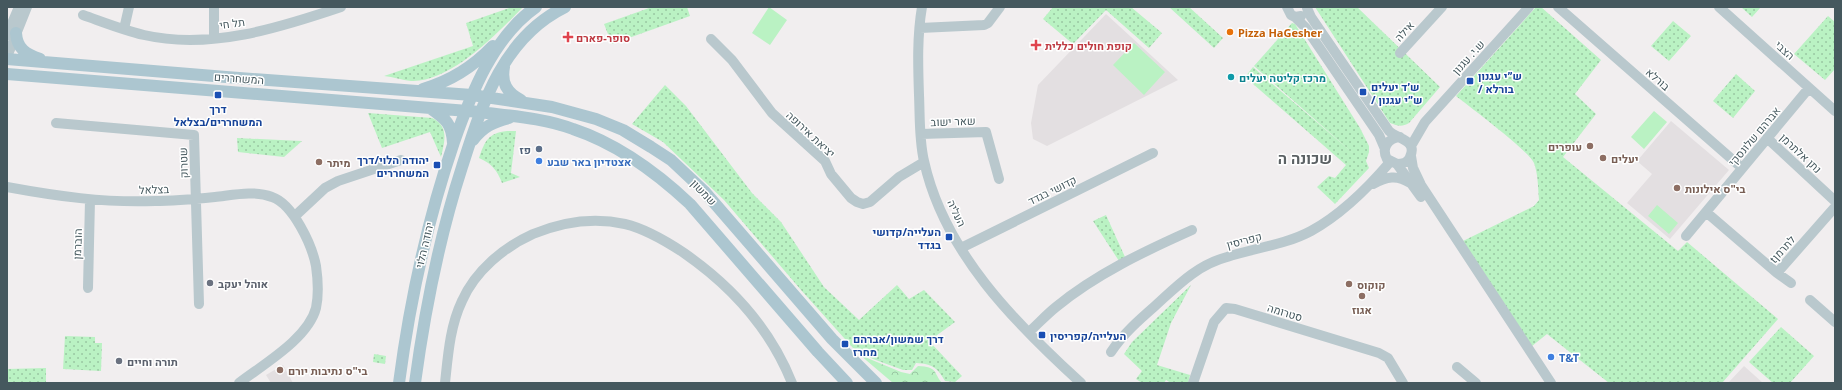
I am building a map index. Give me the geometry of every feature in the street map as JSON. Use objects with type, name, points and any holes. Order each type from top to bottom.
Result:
[{"type":"main road","points":[[409,91],[440,84],[464,72],[536,7]]},
{"type":"main road","points":[[480,112],[486,97],[504,64],[517,46],[534,27],[565,7]]},
{"type":"main road","points":[[466,110],[486,67],[513,27]]},
{"type":"main road","points":[[10,32],[20,48],[29,55],[46,62]]},
{"type":"main road","name":"המשחררים","points":[[7,58],[472,95]]},
{"type":"main road","points":[[504,64],[502,80],[504,86],[516,98],[528,103]]},
{"type":"main road","name":"המשחררים","points":[[7,74],[480,112]]},
{"type":"main road","name":"שמשון","points":[[472,95],[568,110],[596,119],[623,130],[670,160],[704,191],[832,339],[876,383]]},
{"type":"main road","points":[[430,108],[448,123],[452,132],[453,146]]},
{"type":"main road","name":"יהודה הלוי","points":[[399,383],[417,273],[429,220],[466,110]]},
{"type":"main road","name":"שמשון","points":[[480,112],[522,117],[572,128],[597,138],[659,175],[690,204],[818,352],[847,383]]},
{"type":"main road","name":"יהודה הלוי","points":[[415,383],[426,307],[440,243],[480,112]]},
{"type":"main road","points":[[470,144],[478,133],[495,121],[522,117]]},
{"type":"street","points":[[7,58],[10,32],[19,7]]},
{"type":"street","points":[[10,32],[27,7]]},
{"type":"street","points":[[124,29],[129,7]]},
{"type":"street","points":[[214,7],[214,38]]},
{"type":"street","name":"תל חי","points":[[83,15],[145,35],[198,39],[253,33],[281,26],[341,7]]},
{"type":"street","name":"העליה","points":[[922,7],[919,73],[921,134],[924,162],[940,208],[970,264],[999,301],[1081,383]]},
{"type":"street","points":[[920,28],[984,25],[988,23],[1000,7]]},
{"type":"street","points":[[1287,7],[1289,14],[1295,17],[1306,28],[1379,135],[1385,149],[1386,156],[1414,186],[1544,383]]},
{"type":"street","points":[[1295,17],[1304,14],[1307,7]]},
{"type":"street","points":[[1307,7],[1311,17],[1389,131],[1405,141],[1411,156],[1413,168],[1421,185],[1551,383]]},
{"type":"street","name":"אילה","points":[[1400,53],[1442,7]]},
{"type":"street","name":"ש.י. עגנון","points":[[1405,141],[1425,122],[1529,7]]},
{"type":"street","name":"בורלא","points":[[1558,7],[1742,168]]},
{"type":"street","name":"הצבי","points":[[1719,7],[1835,111]]},
{"type":"street","name":"יציאת אירופה","points":[[711,39],[732,60],[772,113],[825,160],[831,174],[851,198],[857,202],[863,204],[870,202],[899,178],[924,162]]},
{"type":"street","name":"אברהם שלונסקי","points":[[1686,236],[1809,88]]},
{"type":"street","name":"שטרוק","points":[[56,124],[194,135],[199,304]]},
{"type":"street","name":"שאר ישוב","points":[[921,134],[986,132],[999,179]]},
{"type":"street","name":"נתן אלתרמן","points":[[1767,138],[1835,201]]},
{"type":"street","points":[[1385,149],[1386,145],[1392,139],[1405,141]]},
{"type":"street","name":"קדושי בגדד","points":[[962,248],[1153,154]]},
{"type":"street","points":[[1394,163],[1405,162],[1411,156]]},
{"type":"street","points":[[295,216],[325,188],[338,181],[400,160]]},
{"type":"street","name":"קפריסין","points":[[1111,352],[1136,324],[1188,276],[1207,264],[1226,257],[1294,239],[1310,231],[1332,218],[1394,163]]},
{"type":"street","points":[[1369,186],[1381,180],[1395,177],[1403,179],[1414,186]]},
{"type":"street","name":"בצלאל","points":[[7,187],[90,200],[155,201],[244,194],[265,194],[281,201],[295,216],[315,262],[318,292],[316,310],[301,334],[284,349],[239,383]]},
{"type":"street","name":"הוברמן","points":[[88,288],[90,200]]},
{"type":"street","name":"tלתרמן","points":[[1706,212],[1777,273],[1835,207]]},
{"type":"street","points":[[445,383],[451,338],[458,310],[471,285],[487,266],[505,250],[524,238],[544,230],[564,224],[585,221],[606,221],[625,224],[643,230],[678,249],[714,275],[741,301],[761,324],[774,344],[792,383]]},
{"type":"street","points":[[1029,332],[1056,307],[1090,282],[1153,247],[1192,230]]},
{"type":"street","points":[[1777,273],[1791,283]]},
{"type":"street","points":[[1810,300],[1835,322]]},
{"type":"street","name":"סטרומה","points":[[1193,383],[1214,322],[1226,308],[1236,309],[1378,353],[1388,358],[1402,383]]},
{"type":"street","points":[[1457,367],[1476,383]]},
{"type":"shaded area","points":[[1106,14],[1178,80],[1047,146],[1033,139],[1031,123],[1038,85]]},
{"type":"shaded area","name":"בי\"ס אילונות","points":[[1671,121],[1729,170],[1670,239],[1627,203],[1652,174],[1637,161]]},
{"type":"shaded area","name":"בי\"ס נתיבות יורם","points":[[283,365],[293,383],[271,383],[266,375]]},
{"type":"shaded area","points":[[1744,366],[1763,383],[1728,383]]},
{"type":"green space","points":[[512,7],[523,7],[487,42],[457,65],[441,74],[426,79],[411,81],[384,76],[473,46],[466,23]]},
{"type":"green space","points":[[652,7],[687,7],[690,16],[612,44],[604,24]]},
{"type":"green space","points":[[769,7],[787,20],[770,45],[752,33]]},
{"type":"green space","points":[[1053,7],[1131,7],[1162,33],[1149,48],[1106,10],[1073,44],[1043,19]]},
{"type":"green space","points":[[1169,7],[1189,7],[1223,38],[1214,48]]},
{"type":"green space","points":[[1315,7],[1357,7],[1440,87],[1409,123],[1400,126],[1390,123]]},
{"type":"green space","points":[[1536,7],[1541,7],[1601,60],[1575,94],[1596,114],[1563,157],[1678,251],[1687,242],[1778,319],[1722,383],[1609,383],[1547,334],[1532,346],[1463,241],[1534,206],[1539,200],[1538,181],[1534,163],[1530,157],[1511,139],[1456,96]]},
{"type":"green space","points":[[1741,7],[1761,7],[1752,17]]},
{"type":"green space","points":[[1828,16],[1835,22],[1835,69],[1825,80],[1794,54]]},
{"type":"green space","points":[[1673,21],[1691,36],[1669,61],[1651,46]]},
{"type":"green space","points":[[1292,23],[1295,24],[1360,128],[1369,146],[1366,161],[1369,168],[1335,204],[1317,187],[1329,176],[1335,178],[1346,165],[1245,77],[1253,67],[1355,155],[1254,66]]},
{"type":"green space","points":[[1134,43],[1165,72],[1144,95],[1113,65]]},
{"type":"green space","points":[[1736,74],[1755,91],[1733,118],[1713,101]]},
{"type":"green space","points":[[665,85],[686,106],[752,193],[781,222],[824,287],[859,320],[897,285],[909,299],[924,290],[955,322],[929,341],[962,376],[955,382],[945,381],[937,369],[930,365],[916,363],[912,370],[903,370],[873,359],[853,348],[724,200],[663,142],[632,124]]},
{"type":"green space","points":[[1654,111],[1667,122],[1644,149],[1631,137]]},
{"type":"green space","points":[[368,113],[432,118],[437,121],[441,125],[444,134],[444,145],[441,157],[430,132],[382,148]]},
{"type":"green space","points":[[507,131],[516,131],[511,173],[520,177],[502,183],[494,168],[479,158],[485,143],[491,136]]},
{"type":"green space","points":[[237,138],[302,141],[284,157],[238,152]]},
{"type":"green space","points":[[1657,205],[1678,223],[1669,234],[1648,216]]},
{"type":"green space","points":[[1106,215],[1125,257],[1119,261],[1093,221]]},
{"type":"green space","points":[[1191,285],[1171,323],[1157,365],[1190,375],[1188,383],[1171,383],[1166,380],[1164,383],[1142,383],[1136,379],[1142,371],[1124,354],[1132,342]]},
{"type":"green space","points":[[1781,327],[1814,356],[1790,383],[1773,383],[1749,362]]},
{"type":"green space","points":[[65,336],[95,337],[95,343],[102,343],[101,371],[63,369]]},
{"type":"green space","points":[[374,354],[386,356],[385,364],[373,362]]},
{"type":"green space","points":[[860,355],[901,372],[910,374],[918,366],[932,369],[942,383],[893,383]]},
{"type":"green space","points":[[46,368],[46,383],[7,383],[7,369]]},
{"type":"place","name":"Pizza HaGesher","points":[[1230,32]]},
{"type":"place","name":"סופר-פארם","points":[[568,37]]},
{"type":"place","name":"קופת חולים כללית","points":[[1036,45]]},
{"type":"place","name":"מרכז קליטה יעלים","points":[[1231,77]]},
{"type":"place","name":"ש״י עגנון / בורלא","points":[[1470,81]]},
{"type":"place","name":"ש׳ד יעלים / ש״י עגנון","points":[[1363,92]]},
{"type":"place","name":"דרך המשחררים/בצלאל","points":[[218,95]]},
{"type":"place","name":"עופרים","points":[[1590,146]]},
{"type":"place","name":"פז","points":[[539,149]]},
{"type":"place","name":"יעלים","points":[[1603,158]]},
{"type":"place","name":"אצטדיון באר שבע","points":[[539,161]]},
{"type":"place","name":"מיתר","points":[[319,162]]},
{"type":"place","name":"יהודה הלוי/דרך המשחררים","points":[[437,165]]},
{"type":"place","name":"בי\"ס אילונות","points":[[1677,188]]},
{"type":"place","name":"העלייה/קדושי בגדד","points":[[949,237]]},
{"type":"place","name":"אוהל יעקב","points":[[210,283]]},
{"type":"place","name":"קוקוס","points":[[1349,284]]},
{"type":"place","name":"אגוז","points":[[1362,296]]},
{"type":"place","name":"העלייה/קפריסין","points":[[1042,335]]},
{"type":"place","name":"דרך שמשון/אברהם מחרז","points":[[845,344]]},
{"type":"place","name":"T&T","points":[[1551,357]]},
{"type":"place","name":"תורה וחיים","points":[[119,361]]},
{"type":"place","name":"בי\"ס נתיבות יורם","points":[[280,370]]},
{"type":"district","name":"שכונה ה","points":[[1305,158]]}]
